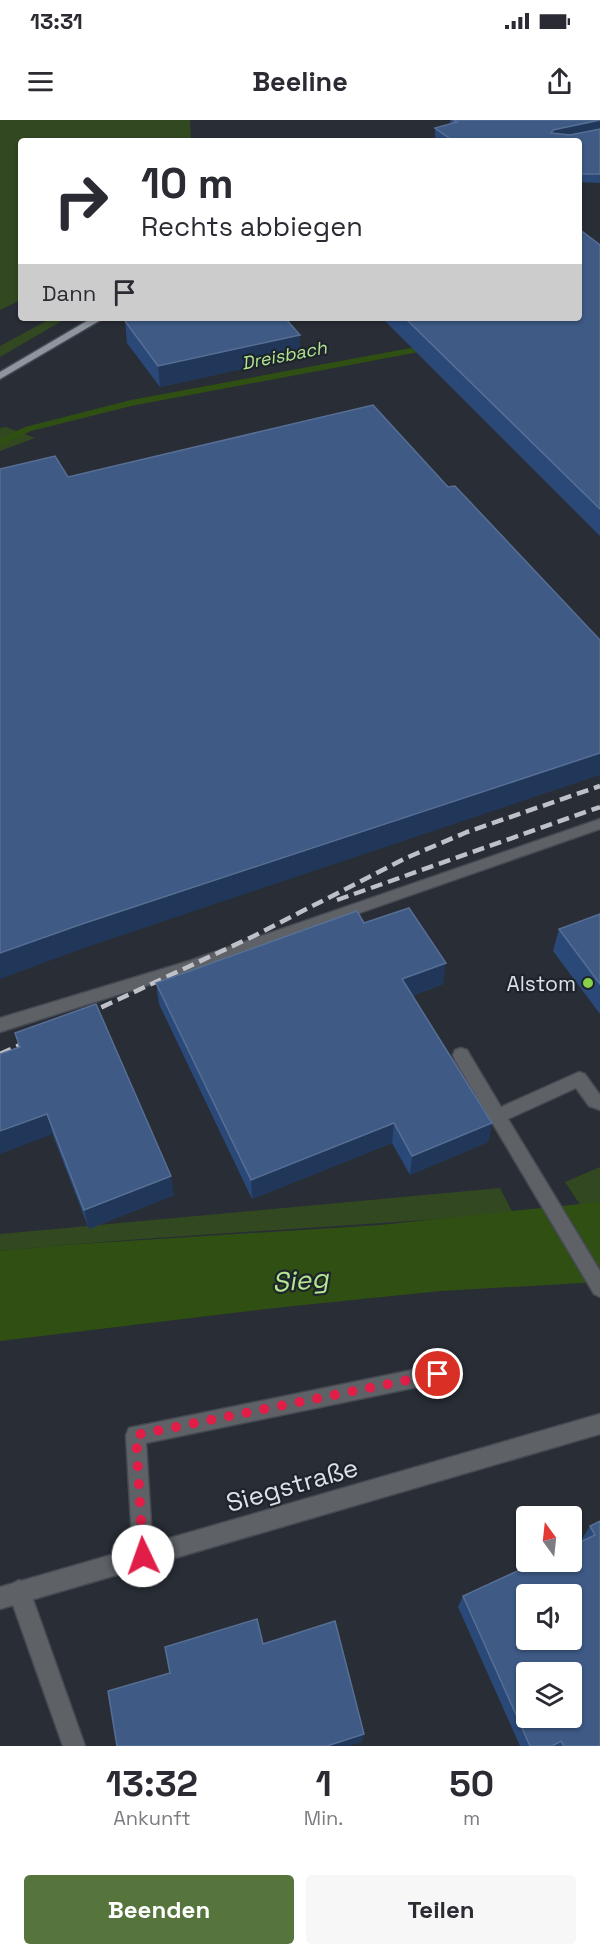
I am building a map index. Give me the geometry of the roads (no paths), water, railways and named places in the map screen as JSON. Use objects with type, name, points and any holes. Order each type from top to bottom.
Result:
[{"type":"main road","points":[[0,376],[94,321]]},
{"type":"street","points":[[0,1025],[191,966],[600,824]]},
{"type":"street","points":[[461,1055],[600,1288]]},
{"type":"street","points":[[497,1117],[579,1079],[595,1101],[600,1103]]},
{"type":"street","points":[[143,1556],[136,1435],[438,1374]]},
{"type":"street","name":"Siegstraße","points":[[9,1594],[600,1424]]},
{"type":"street","points":[[9,1594],[74,1746]]},
{"type":"water","name":"Sieg","points":[[600,1202],[600,1282],[441,1291],[0,1341],[0,1251],[380,1225]]},
{"type":"waterway","name":"Dreisbach","points":[[0,443],[28,429],[131,403],[432,347]]},
{"type":"railway","points":[[85,1015],[254,936],[406,858],[467,832],[600,786]]},
{"type":"railway","points":[[337,900],[600,807]]},
{"type":"railway","points":[[0,1054],[33,1039]]},
{"type":"place","name":"Alstom","points":[[588,983]]}]
